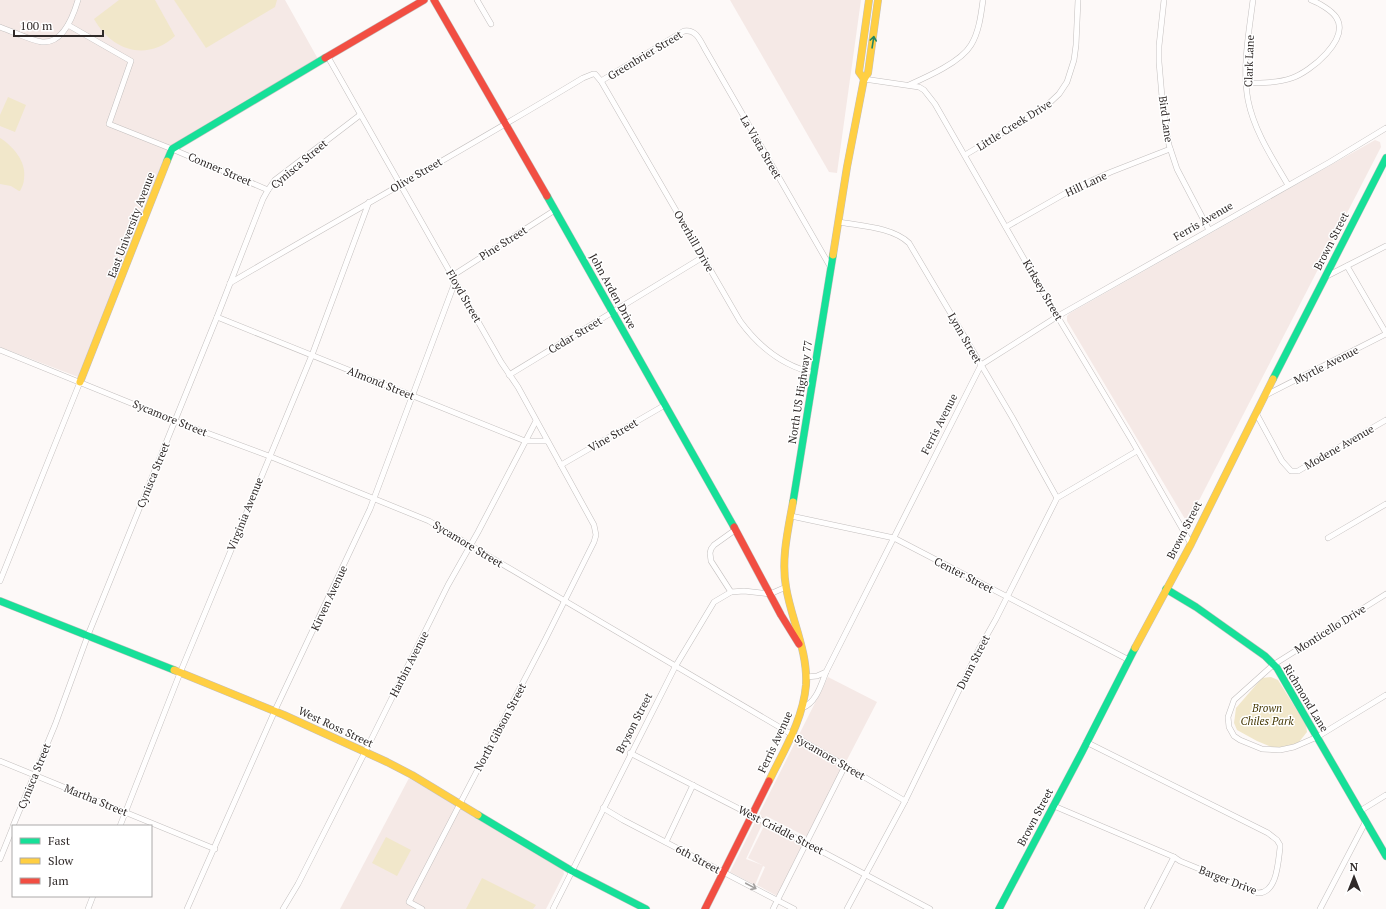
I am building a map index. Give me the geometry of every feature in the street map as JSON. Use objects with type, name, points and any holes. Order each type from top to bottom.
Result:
[{"type":"street","points":[[0,27],[42,42],[55,39],[68,25],[76,9],[78,0]]},
{"type":"street","points":[[172,149],[424,0]]},
{"type":"street","name":"John Arden Drive","points":[[434,0],[555,210],[736,530],[770,594]]},
{"type":"street","points":[[477,0],[491,24]]},
{"type":"street","name":"North US Highway 77","points":[[864,79],[859,72],[869,0]]},
{"type":"street","name":"North US Highway 77","points":[[802,708],[806,677],[802,650],[789,604],[786,587],[785,560],[847,167],[864,79],[868,73],[878,0]]},
{"type":"street","points":[[908,85],[936,72],[967,51],[977,32],[983,0]]},
{"type":"street","name":"Little Creek Drive","points":[[965,155],[1044,108],[1059,94],[1067,82],[1074,60],[1078,0]]},
{"type":"street","name":"Bird Lane","points":[[1164,0],[1159,46],[1159,62],[1162,97],[1170,149],[1177,169],[1209,230]]},
{"type":"street","name":"Clark Lane","points":[[1253,0],[1248,51],[1247,84],[1249,102],[1263,140],[1288,185]]},
{"type":"street","points":[[1247,84],[1275,82],[1293,78],[1316,64],[1328,52],[1338,34],[1338,21],[1331,12],[1311,0]]},
{"type":"street","name":"Conner Street","points":[[68,25],[131,61],[109,124],[268,190]]},
{"type":"street","name":"Greenbrier Street","points":[[601,81],[688,30]]},
{"type":"street","name":"La Vista Street","points":[[688,30],[697,35],[831,268]]},
{"type":"street","name":"Floyd Street","points":[[328,57],[455,282],[561,465],[594,525],[596,537]]},
{"type":"street","name":"Olive Street","points":[[230,284],[583,78],[595,74],[601,81]]},
{"type":"street","name":"Kirksey Street","points":[[864,79],[919,87],[928,93],[1113,409],[1190,544]]},
{"type":"street","name":"Overhill Drive","points":[[601,81],[702,257],[746,330],[765,348],[786,363],[814,373]]},
{"type":"street","name":"Cynisca Street","points":[[14,825],[55,726],[88,635],[263,199],[275,180],[360,115]]},
{"type":"street","name":"Ferris Avenue","points":[[705,909],[792,735],[802,708],[811,703],[981,365],[1058,316],[1386,128]]},
{"type":"street","name":"East University Avenue","points":[[0,581],[130,259],[172,149]]},
{"type":"street","name":"Hill Lane","points":[[1006,227],[1073,189],[1111,172],[1170,149]]},
{"type":"street","name":"Brown Street","points":[[999,909],[1190,544],[1324,278],[1383,167],[1386,158]]},
{"type":"street","name":"Virginia Avenue","points":[[120,825],[180,673],[312,355],[369,202]]},
{"type":"street","name":"Pine Street","points":[[452,276],[555,210]]},
{"type":"street","name":"Lynn Street","points":[[839,222],[891,232],[909,243],[1018,427],[1057,498]]},
{"type":"street","points":[[1324,278],[1386,246]]},
{"type":"street","name":"Cedar Street","points":[[509,375],[702,257]]},
{"type":"street","points":[[1347,266],[1386,333]]},
{"type":"street","name":"Kirven Avenue","points":[[187,909],[374,498],[455,282]]},
{"type":"street","name":"Almond Street","points":[[216,318],[525,441],[547,441]]},
{"type":"street","name":"Myrtle Avenue","points":[[1265,395],[1386,333]]},
{"type":"street","name":"Sycamore Street","points":[[0,350],[429,521],[904,801]]},
{"type":"street","name":"Vine Street","points":[[561,465],[665,405]]},
{"type":"street","name":"Modene Avenue","points":[[1256,413],[1282,461],[1291,471],[1298,471],[1386,420]]},
{"type":"street","name":"Harbin Avenue","points":[[283,909],[365,752],[448,585],[536,421]]},
{"type":"street","points":[[1057,498],[1137,451]]},
{"type":"street","name":"Dunn Street","points":[[847,909],[904,801],[979,649],[1057,498]]},
{"type":"street","points":[[1328,538],[1386,504]]},
{"type":"street","name":"Center Street","points":[[791,516],[894,538],[1129,660]]},
{"type":"street","points":[[736,530],[714,545],[711,548],[710,553],[711,561],[731,592],[744,591],[770,594],[786,587]]},
{"type":"street","name":"North Gibson Street","points":[[422,909],[409,902],[565,602],[596,537]]},
{"type":"street","name":"Richmond Lane","points":[[1166,589],[1209,616],[1265,656],[1273,665],[1283,678],[1386,856]]},
{"type":"street","name":"Bryson Street","points":[[553,909],[630,753],[675,667],[714,602],[731,592]]},
{"type":"street","points":[[770,594],[802,650]]},
{"type":"street","name":"Monticello Drive","points":[[1386,594],[1273,665],[1234,700],[1228,717],[1229,727],[1234,736],[1251,746],[1268,750],[1280,750],[1294,747],[1317,736],[1386,696]]},
{"type":"street","name":"West Ross Street","points":[[0,601],[276,711],[365,752],[412,775],[572,871],[646,909]]},
{"type":"street","points":[[806,677],[817,676],[826,672]]},
{"type":"street","name":"Barger Drive","points":[[1054,806],[1258,893],[1262,893],[1270,888],[1275,876],[1280,845],[1274,837],[1086,742]]},
{"type":"street","name":"West Criddle Street","points":[[630,753],[866,874],[930,909]]},
{"type":"street","name":"Martha Street","points":[[0,761],[214,849]]},
{"type":"street","points":[[773,909],[845,766]]},
{"type":"street","points":[[666,842],[693,785]]},
{"type":"street","points":[[1360,811],[1386,795]]},
{"type":"street","name":"6th Street","points":[[603,808],[794,909]]},
{"type":"street","points":[[1320,909],[1366,821]]},
{"type":"street","name":"Cynisca Street","points":[[0,859],[12,829]]},
{"type":"street","points":[[1147,909],[1174,857]]},
{"type":"street","points":[[88,909],[93,897]]},
{"type":"shaded area","points":[[0,0],[285,0],[318,59],[169,149],[78,377],[0,347]]},
{"type":"shaded area","points":[[730,0],[861,0],[837,173],[829,172]]},
{"type":"shaded area","points":[[1375,140],[1380,142],[1381,147],[1190,518],[1185,519],[1067,321],[1067,316]]},
{"type":"shaded area","points":[[828,677],[877,702],[807,837],[766,816],[746,859],[762,865],[748,858],[765,824],[802,845],[777,896],[757,885],[765,867],[763,866],[755,885],[730,872]]},
{"type":"shaded area","points":[[409,778],[563,869],[564,874],[546,909],[340,909]]},
{"type":"green space","points":[[119,0],[155,0],[175,36],[164,44],[153,49],[142,50],[131,49],[110,39],[94,19]]},
{"type":"green space","points":[[174,0],[277,0],[275,7],[206,48]]},
{"type":"green space","points":[[8,97],[26,105],[15,132],[0,126],[0,115]]},
{"type":"green space","points":[[0,138],[10,145],[21,161],[24,173],[24,182],[20,191],[11,186],[0,184]]},
{"type":"green space","name":"Brown Chiles Park","points":[[1271,677],[1278,680],[1306,725],[1307,732],[1299,742],[1289,747],[1274,748],[1257,741],[1237,730],[1234,723],[1236,708],[1262,678]]},
{"type":"green space","points":[[386,837],[411,850],[397,876],[372,863]]},
{"type":"green space","points":[[482,878],[536,905],[533,909],[466,909]]},
{"type":"traffic: fast","points":[[167,161],[172,149],[325,58]]},
{"type":"traffic: fast","points":[[1273,379],[1386,158]]},
{"type":"traffic: fast","points":[[547,196],[734,527]]},
{"type":"traffic: fast","points":[[793,502],[833,255]]},
{"type":"traffic: fast","points":[[1166,589],[1196,607],[1265,656],[1277,668],[1386,856]]},
{"type":"traffic: fast","points":[[0,601],[174,670]]},
{"type":"traffic: fast","points":[[999,909],[1135,648]]},
{"type":"traffic: fast","points":[[478,815],[572,871],[646,909]]},
{"type":"traffic: slow","points":[[864,79],[859,72],[869,0]]},
{"type":"traffic: slow","points":[[833,255],[847,167],[864,79],[868,73],[878,0]]},
{"type":"traffic: slow","points":[[80,382],[167,161]]},
{"type":"traffic: slow","points":[[1135,648],[1191,544],[1273,379]]},
{"type":"traffic: slow","points":[[769,781],[797,723],[806,685],[806,672],[802,647],[788,599],[784,566],[793,502]]},
{"type":"traffic: slow","points":[[174,670],[284,715],[387,762],[412,775],[478,815]]},
{"type":"traffic: jam","points":[[325,58],[424,0]]},
{"type":"traffic: jam","points":[[434,0],[547,196]]},
{"type":"traffic: jam","points":[[734,527],[781,615],[799,644]]},
{"type":"traffic: jam","points":[[705,909],[769,781]]}]
